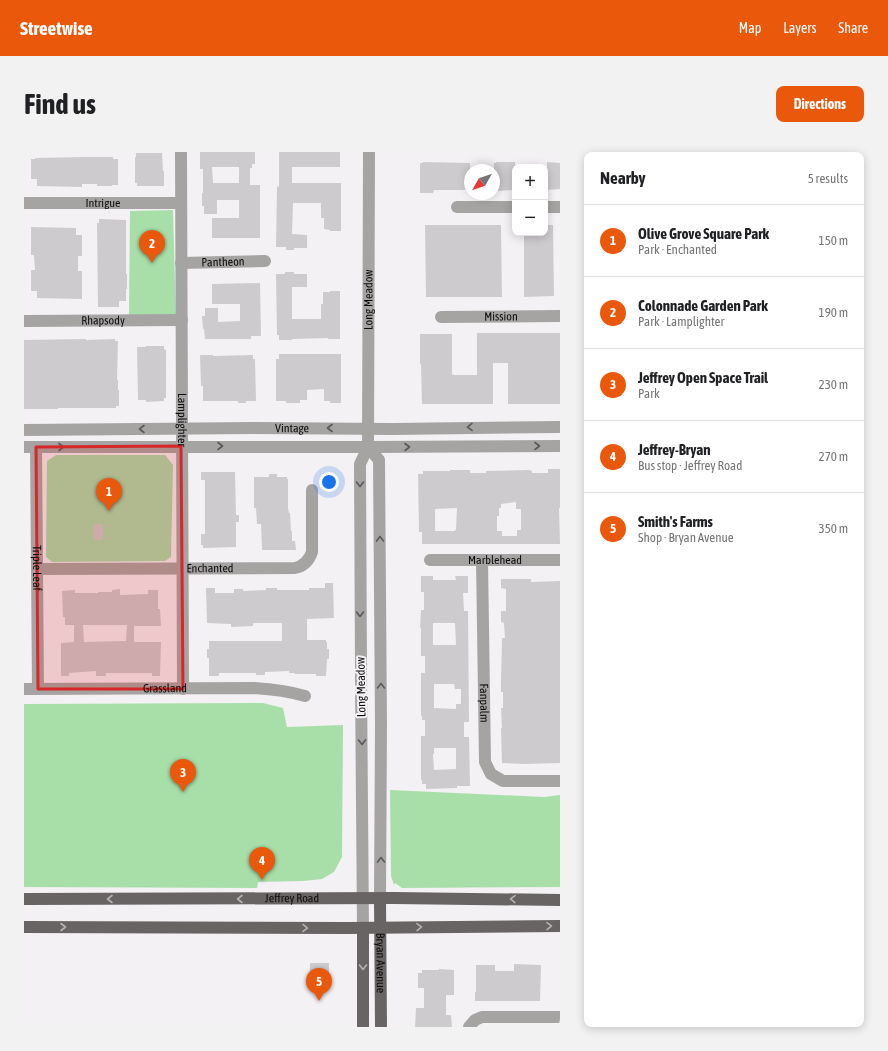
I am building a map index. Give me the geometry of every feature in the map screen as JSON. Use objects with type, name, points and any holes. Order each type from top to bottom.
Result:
[{"type":"main road","name":"Jeffrey Road","points":[[24,899],[560,900]]},
{"type":"main road","name":"Bryan Avenue","points":[[380,899],[381,1027]]},
{"type":"main road","points":[[24,927],[380,928],[560,926]]},
{"type":"main road","name":"Bryan Avenue","points":[[363,928],[363,1027]]},
{"type":"street","name":"Lamplighter","points":[[181,152],[183,688]]},
{"type":"street","name":"Long Meadow","points":[[363,928],[360,464],[368,447],[369,428],[369,152]]},
{"type":"street","name":"Intrigue","points":[[24,203],[181,203]]},
{"type":"street","points":[[548,207],[560,206]]},
{"type":"street","points":[[456,207],[512,207]]},
{"type":"street","name":"Pantheon","points":[[181,262],[265,261]]},
{"type":"street","name":"Mission","points":[[441,317],[560,316]]},
{"type":"street","name":"Rhapsody","points":[[24,321],[182,320]]},
{"type":"street","name":"Vintage","points":[[24,430],[560,426]]},
{"type":"street","name":"Vintage","points":[[30,447],[560,446]]},
{"type":"street","name":"Triple Leaf","points":[[30,447],[37,569],[38,689]]},
{"type":"street","name":"Long Meadow","points":[[368,447],[379,460],[381,717],[380,899]]},
{"type":"street","name":"Enchanted","points":[[37,569],[300,567],[306,564],[312,552],[312,490]]},
{"type":"street","name":"Marblehead","points":[[430,560],[560,560]]},
{"type":"street","name":"Fanpalm","points":[[482,560],[485,762],[491,774],[503,781],[560,781]]},
{"type":"street","name":"Grassland","points":[[24,689],[268,689],[305,696]]},
{"type":"street","points":[[470,1025],[475,1020],[482,1017],[560,1017]]},
{"type":"highlighted area","points":[[181,446],[183,689],[38,689],[36,447]]},
{"type":"green space","points":[[173,210],[176,318],[129,316],[130,211]]},
{"type":"green space","points":[[56,455],[165,455],[173,465],[171,557],[165,561],[52,562],[46,557],[47,461]]},
{"type":"green space","points":[[263,703],[283,708],[287,727],[343,725],[342,857],[334,872],[322,879],[258,882],[257,888],[24,887],[24,704]]},
{"type":"green space","points":[[390,790],[544,797],[560,795],[560,887],[402,888],[395,883],[394,885],[391,876]]},
{"type":"building","points":[[200,152],[255,152],[255,164],[252,164],[252,168],[250,168],[250,185],[260,185],[260,238],[212,238],[212,218],[239,218],[239,200],[217,200],[217,214],[204,214],[204,206],[202,206],[203,169],[200,169]],"holes":[[[212,167],[239,167],[239,183],[213,183]]]},
{"type":"building","points":[[279,152],[340,152],[340,167],[292,167],[292,183],[341,183],[341,231],[330,231],[324,229],[324,218],[321,218],[321,203],[293,203],[292,234],[307,235],[307,248],[294,248],[294,250],[286,250],[286,247],[276,247]]},
{"type":"building","points":[[136,153],[162,153],[164,186],[137,186],[137,183],[135,183]]},
{"type":"building","points":[[113,157],[113,159],[118,159],[118,185],[97,186],[97,184],[82,184],[82,187],[37,186],[37,179],[31,179],[31,159]]},
{"type":"building","points":[[515,162],[515,164],[512,164],[512,190],[500,191],[500,164],[494,164]]},
{"type":"building","points":[[547,162],[560,163],[560,189],[548,190]]},
{"type":"building","points":[[420,163],[470,163],[464,164],[464,190],[434,190],[433,193],[420,193]]},
{"type":"building","points":[[99,219],[126,220],[127,289],[126,301],[119,301],[119,307],[98,307],[97,223],[99,223]]},
{"type":"building","points":[[425,225],[501,225],[502,297],[426,297]]},
{"type":"building","points":[[548,225],[553,225],[554,296],[524,297],[524,236],[548,236]]},
{"type":"building","points":[[31,227],[76,228],[76,235],[82,235],[82,256],[78,256],[78,271],[82,271],[82,299],[37,298],[37,291],[31,291],[31,270],[35,270],[34,255],[31,255]]},
{"type":"building","points":[[285,272],[307,274],[307,287],[292,287],[292,319],[321,319],[323,292],[340,291],[340,339],[279,340],[279,335],[277,335],[276,274],[285,274]]},
{"type":"building","points":[[260,283],[261,336],[251,336],[251,339],[205,339],[202,316],[205,316],[205,308],[218,308],[218,322],[240,321],[240,304],[212,304],[212,284]]},
{"type":"building","points":[[477,333],[560,333],[560,404],[508,404],[508,363],[493,363],[493,404],[422,404],[420,334],[452,334],[452,374],[477,375]]},
{"type":"building","points":[[115,339],[115,341],[118,341],[117,380],[119,390],[119,406],[116,406],[116,408],[24,409],[24,340]]},
{"type":"building","points":[[164,346],[164,349],[166,350],[166,398],[164,398],[164,401],[146,402],[146,400],[138,400],[137,347]]},
{"type":"building","points":[[279,354],[341,354],[341,403],[330,403],[330,401],[324,401],[324,389],[307,390],[307,400],[300,400],[300,403],[276,401],[276,359],[279,359]]},
{"type":"building","points":[[200,355],[253,355],[253,359],[255,359],[256,401],[238,403],[238,401],[203,401]]},
{"type":"building","points":[[548,469],[560,469],[560,544],[422,544],[422,532],[419,532],[418,474],[423,474],[423,471],[470,470],[470,473],[486,473],[486,471],[529,470],[532,471],[532,473],[548,473]],"holes":[[[516,502],[516,509],[521,509],[521,530],[517,530],[517,536],[502,536],[502,531],[497,531],[497,516],[499,516],[499,508],[501,508],[501,504]],[[457,508],[456,530],[435,531],[435,509]]]},
{"type":"building","points":[[201,472],[235,472],[236,515],[239,515],[239,522],[236,522],[236,547],[203,548],[203,545],[201,545],[201,534],[205,534],[205,480],[201,480]]},
{"type":"building","points":[[269,474],[277,474],[277,477],[287,477],[288,479],[288,508],[290,513],[292,541],[295,541],[296,550],[262,550],[261,524],[257,524],[256,508],[254,508],[254,477],[269,477]]},
{"type":"building","points":[[94,524],[103,524],[103,540],[94,540]]},
{"type":"building","points":[[421,576],[433,576],[433,580],[456,580],[455,576],[468,576],[468,593],[463,593],[464,611],[468,611],[469,722],[464,722],[464,737],[469,737],[470,786],[426,789],[426,784],[422,784],[421,736],[425,736],[425,720],[422,720],[421,716],[421,673],[425,673],[425,656],[421,656],[420,628],[421,610],[424,610],[424,592],[421,592]],"holes":[[[433,623],[455,623],[456,645],[433,645]],[[434,684],[454,684],[455,689],[461,689],[461,704],[456,704],[456,709],[434,708]],[[434,748],[456,748],[456,769],[434,770]]]},
{"type":"building","points":[[501,579],[531,579],[531,582],[560,581],[560,763],[502,763],[502,638],[505,638],[504,623],[501,622],[501,611],[506,611],[506,589],[501,588]]},
{"type":"building","points":[[325,583],[333,583],[334,618],[307,619],[307,640],[326,640],[327,649],[329,649],[329,659],[327,659],[326,676],[316,676],[316,674],[295,674],[289,673],[289,671],[265,672],[265,675],[256,675],[256,673],[219,673],[219,676],[209,676],[209,658],[207,658],[207,649],[209,649],[209,641],[282,641],[282,623],[253,623],[253,626],[231,627],[231,624],[207,623],[206,588],[215,588],[215,593],[234,593],[234,589],[243,589],[243,591],[266,590],[266,588],[277,588],[277,590],[309,590],[309,588],[325,588]]},
{"type":"building","points":[[120,589],[120,595],[148,594],[148,590],[158,590],[158,609],[160,609],[161,626],[134,626],[134,642],[161,642],[160,676],[152,676],[152,673],[106,673],[106,676],[96,676],[96,671],[69,673],[69,676],[61,676],[61,643],[74,642],[74,625],[65,625],[65,617],[63,617],[62,591],[75,590],[75,593],[98,593],[112,592],[112,590]],"holes":[[[83,625],[127,625],[126,641],[84,642]]]},
{"type":"building","points":[[310,963],[329,963],[329,975],[310,976]]},
{"type":"building","points":[[514,964],[541,965],[540,1001],[475,1001],[476,965],[495,965],[495,971],[514,971]]},
{"type":"building","points":[[422,970],[454,970],[454,995],[446,995],[446,1015],[451,1015],[452,1027],[415,1027],[416,1008],[424,1008],[424,988],[418,988],[418,973],[422,973]]},
{"type":"place","name":"Colonnade Garden Park","points":[[152,263]]},
{"type":"place","name":"Olive Grove Square Park","points":[[109,511]]},
{"type":"place","name":"Jeffrey Open Space Trail","points":[[183,792]]},
{"type":"place","name":"Jeffrey-Bryan","points":[[262,880]]},
{"type":"place","name":"Smith's Farms","points":[[319,1001]]}]
